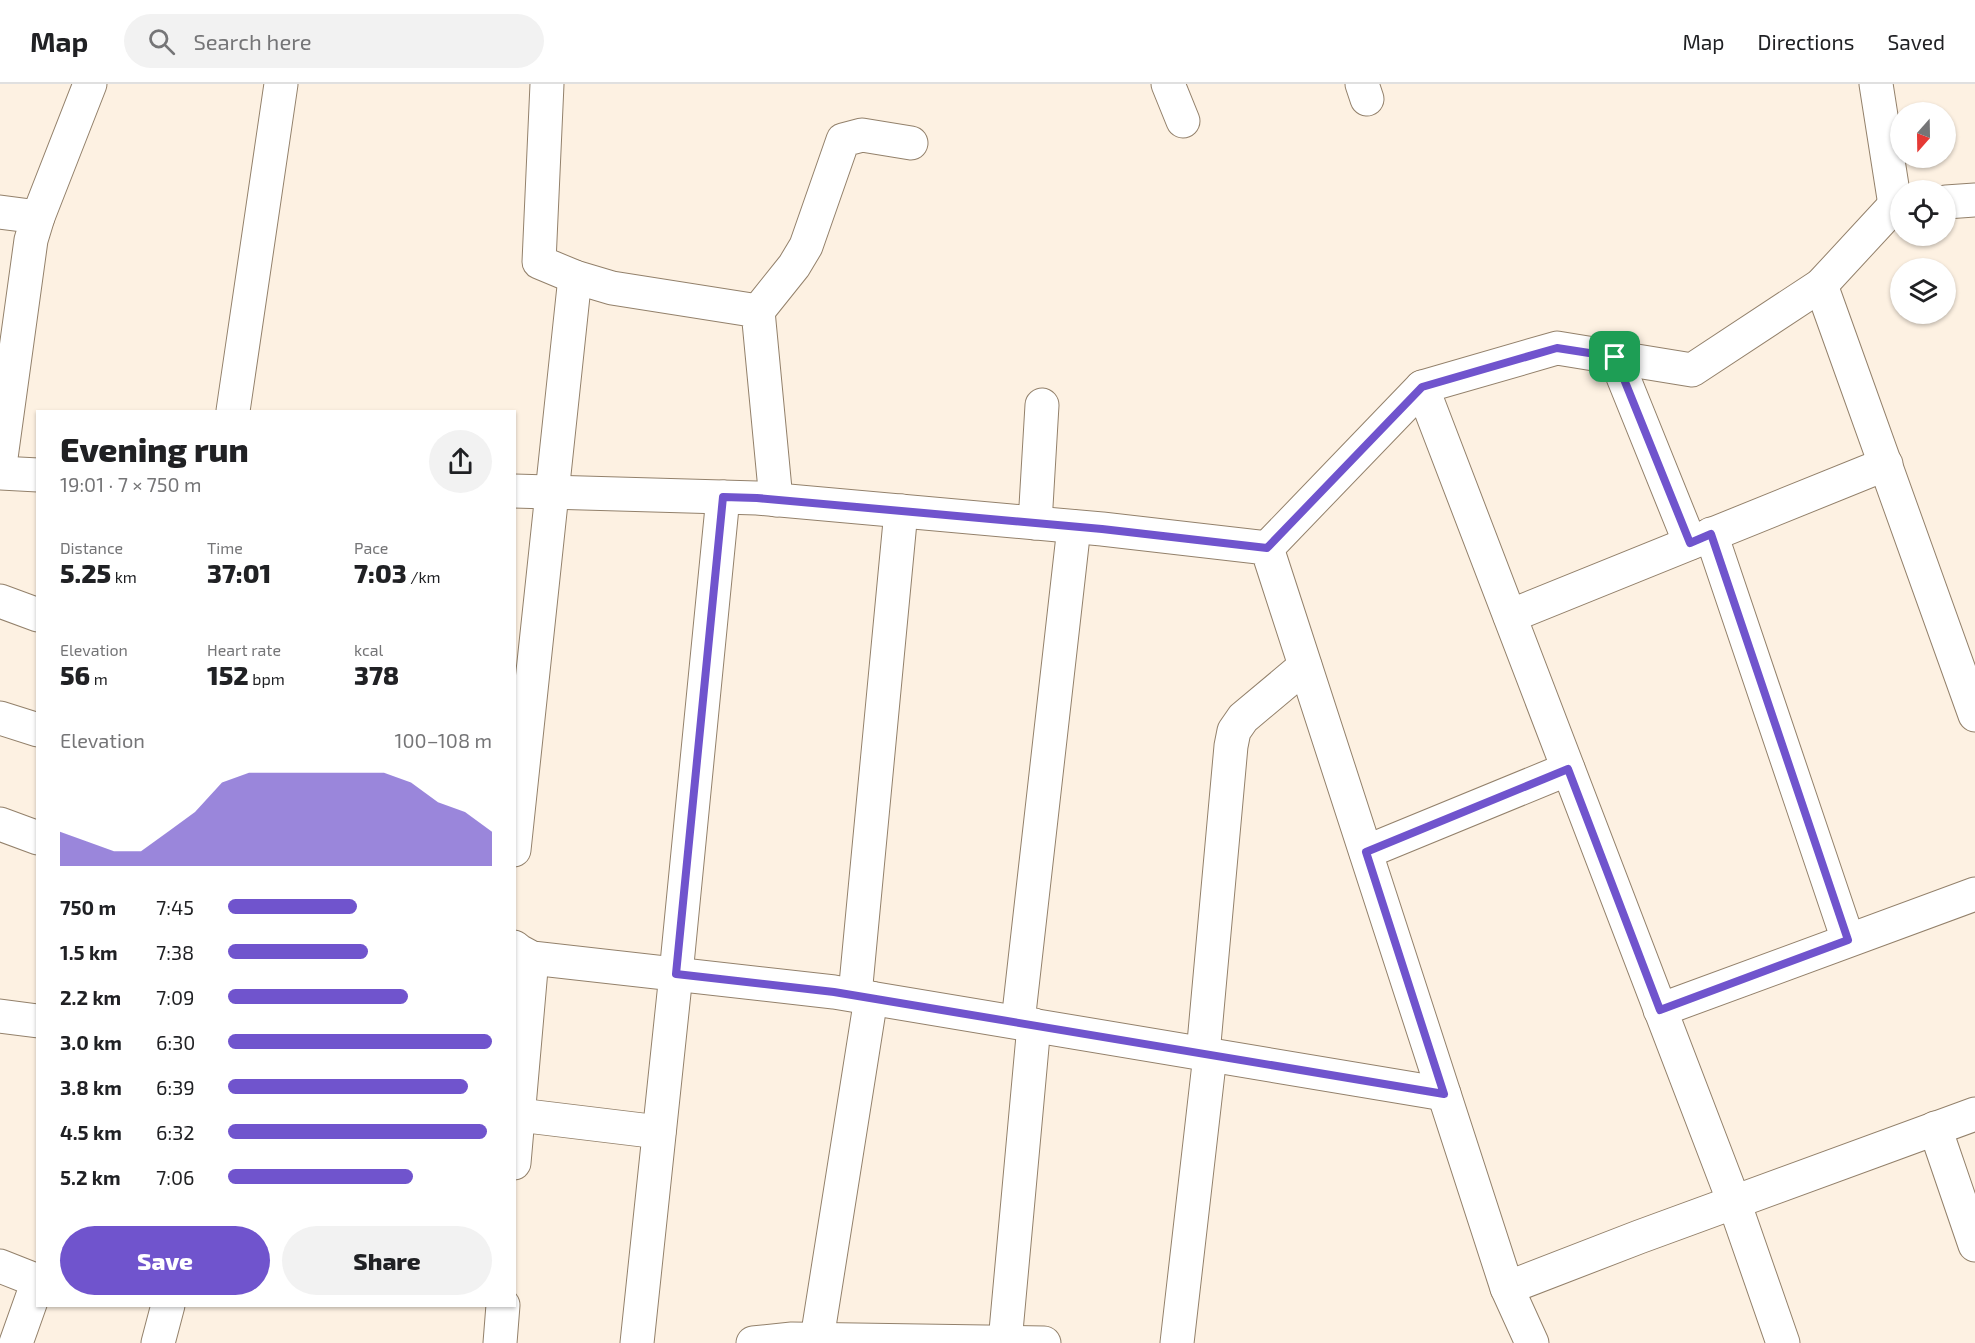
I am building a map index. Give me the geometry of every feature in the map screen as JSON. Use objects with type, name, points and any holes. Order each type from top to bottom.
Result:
[{"type":"street","points":[[0,465],[31,240],[90,84]]},
{"type":"street","points":[[233,410],[281,84]]},
{"type":"street","points":[[547,84],[539,262],[575,277],[612,288],[758,311]]},
{"type":"street","points":[[1168,84],[1183,121]]},
{"type":"street","points":[[1876,84],[1893,180]]},
{"type":"street","points":[[776,500],[758,311],[794,266],[806,246],[843,140],[862,135],[911,143]]},
{"type":"street","points":[[1956,201],[1975,200]]},
{"type":"street","points":[[0,212],[38,217]]},
{"type":"street","points":[[1267,548],[1422,387],[1557,348],[1692,370],[1821,285],[1890,213]]},
{"type":"street","points":[[516,832],[554,492],[575,277]]},
{"type":"street","points":[[1821,285],[1886,464],[1968,673],[1975,715]]},
{"type":"street","points":[[1615,357],[1701,539],[1848,940]]},
{"type":"street","points":[[1422,387],[1734,1202],[1783,1343]]},
{"type":"street","points":[[1035,523],[1042,405]]},
{"type":"street","points":[[1509,616],[1886,464]]},
{"type":"street","points":[[0,473],[36,475]]},
{"type":"street","points":[[516,491],[776,500],[1035,523],[1267,548]]},
{"type":"street","points":[[636,1343],[676,974],[723,497]]},
{"type":"street","points":[[817,1339],[863,997],[901,511]]},
{"type":"street","points":[[1005,1342],[1026,1024],[1074,527]]},
{"type":"street","points":[[1267,548],[1507,1288],[1532,1343]]},
{"type":"street","points":[[0,601],[36,614]]},
{"type":"street","points":[[1178,1343],[1207,1054],[1231,746],[1234,731],[1243,718],[1305,666]]},
{"type":"street","points":[[0,718],[36,729]]},
{"type":"street","points":[[1366,852],[1568,769]]},
{"type":"street","points":[[0,824],[36,837]]},
{"type":"street","points":[[1660,1010],[1975,894]]},
{"type":"street","points":[[659,1132],[516,1140],[523,952],[863,997],[1444,1094]]},
{"type":"street","points":[[0,1017],[36,1021]]},
{"type":"street","points":[[1507,1288],[1975,1114]]},
{"type":"street","points":[[1935,1128],[1975,1245]]},
{"type":"street","points":[[0,1266],[36,1280]]},
{"type":"street","points":[[16,1343],[36,1287]]},
{"type":"street","points":[[158,1343],[167,1307]]},
{"type":"street","points":[[500,1343],[503,1307]]},
{"type":"street","points":[[753,1343],[792,1339],[1044,1343]]},
{"type":"route","points":[[1557,348],[1615,357],[1690,543],[1711,534],[1848,940],[1660,1010],[1568,769],[1366,852],[1444,1094],[834,992],[676,974],[723,497],[757,498],[1102,529],[1267,548],[1422,387],[1557,348]]}]
